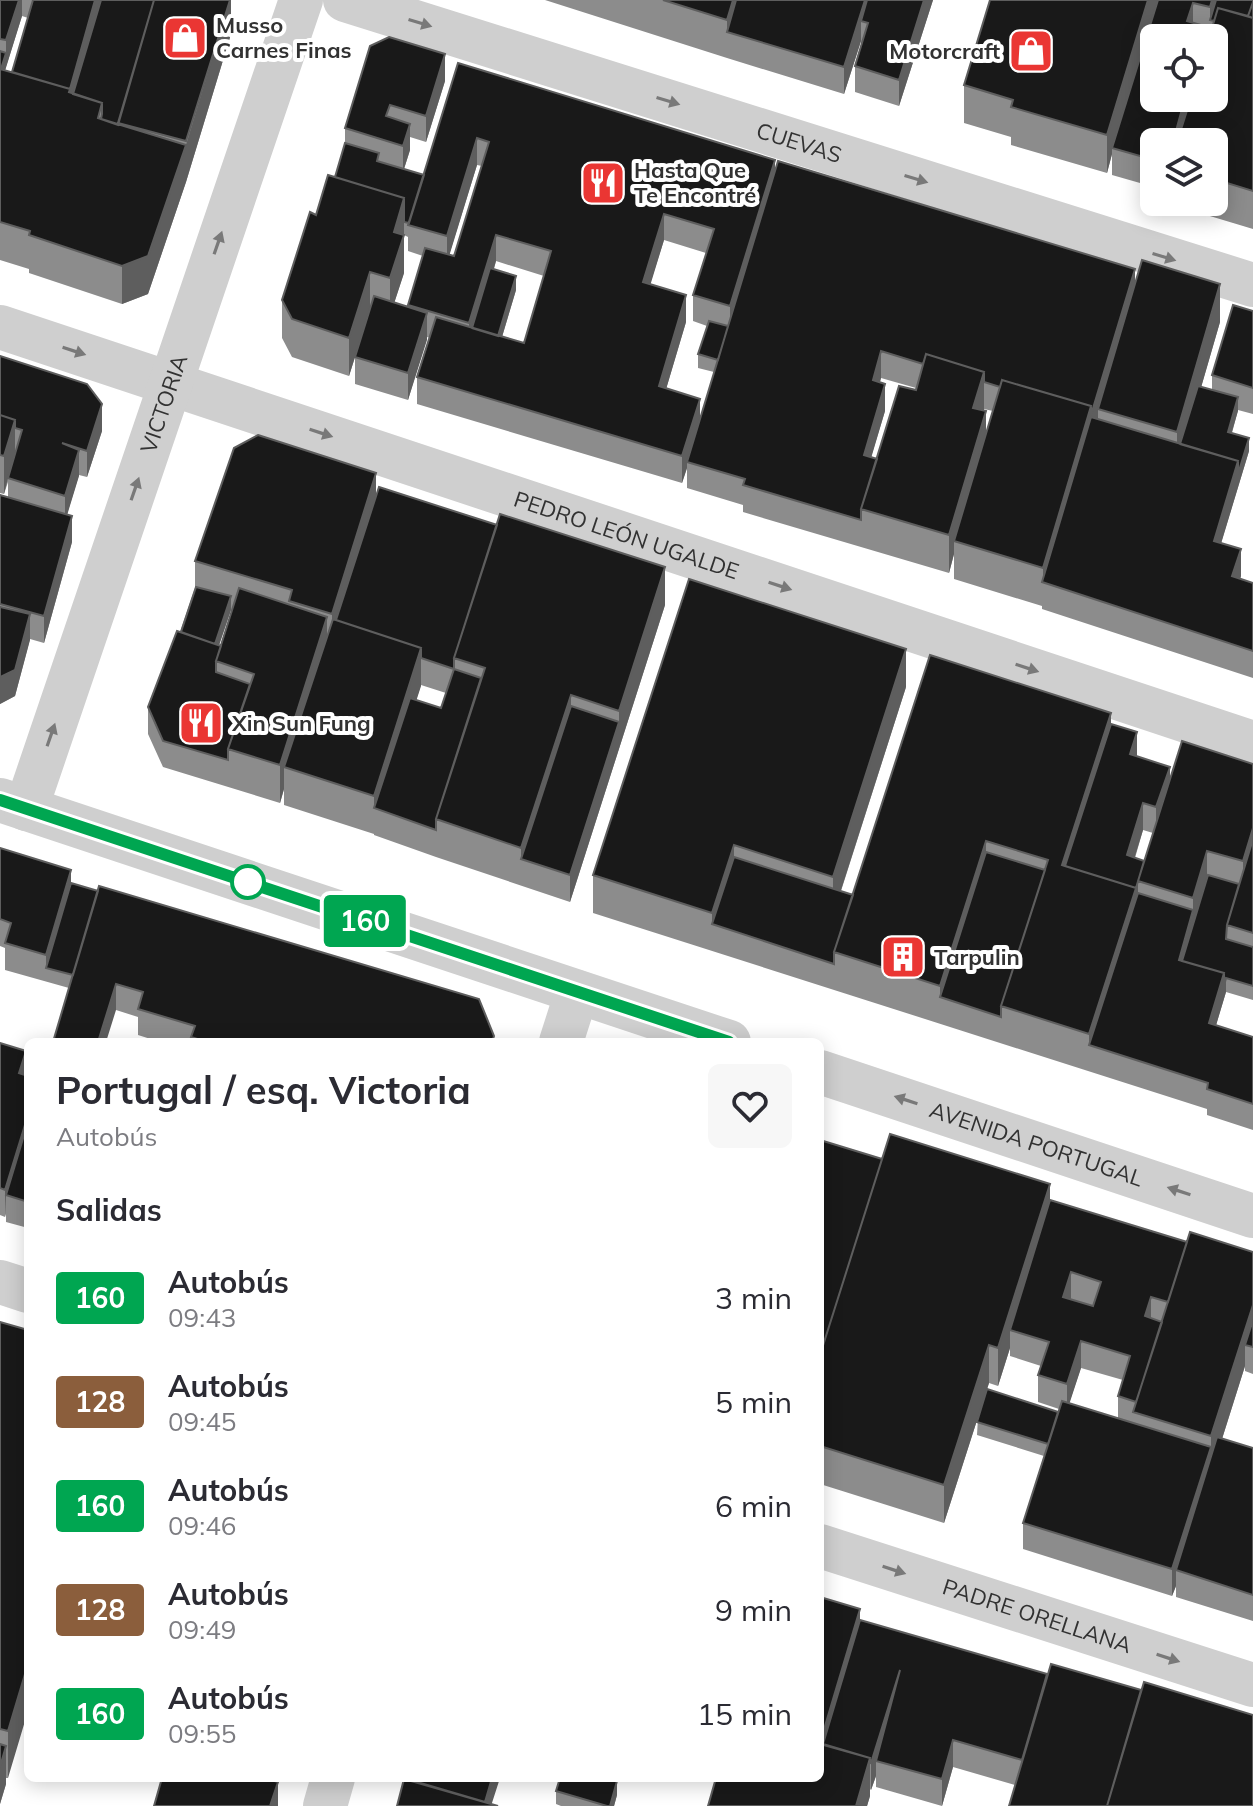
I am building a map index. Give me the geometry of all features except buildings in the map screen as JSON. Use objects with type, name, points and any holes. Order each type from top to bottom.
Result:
[{"type":"street","name":"VICTORIA","points":[[13,804],[170,383],[301,0]]},
{"type":"street","name":"CUEVAS","points":[[345,0],[1253,285]]},
{"type":"street","name":"PEDRO LEÓN UGALDE","points":[[0,327],[1253,743]]},
{"type":"street","points":[[13,804],[717,1038]]},
{"type":"street","points":[[562,1038],[577,992]]},
{"type":"street","name":"AVENIDA PORTUGAL","points":[[824,1073],[1253,1216]]},
{"type":"street","points":[[0,1282],[24,1290]]},
{"type":"street","name":"PADRE ORELLANA","points":[[824,1547],[1253,1685]]},
{"type":"street","points":[[325,1806],[332,1782]]},
{"type":"bus line","name":"160","points":[[0,800],[717,1038]]},
{"type":"place","name":"Musso Carnes Finas","points":[[185,38]]},
{"type":"place","name":"Motorcraft","points":[[1031,51]]},
{"type":"place","name":"Hasta Que Te Encontré","points":[[603,183]]},
{"type":"place","name":"Xin Sun Fung","points":[[201,723]]},
{"type":"place","name":"Tarpulin","points":[[903,957]]}]
